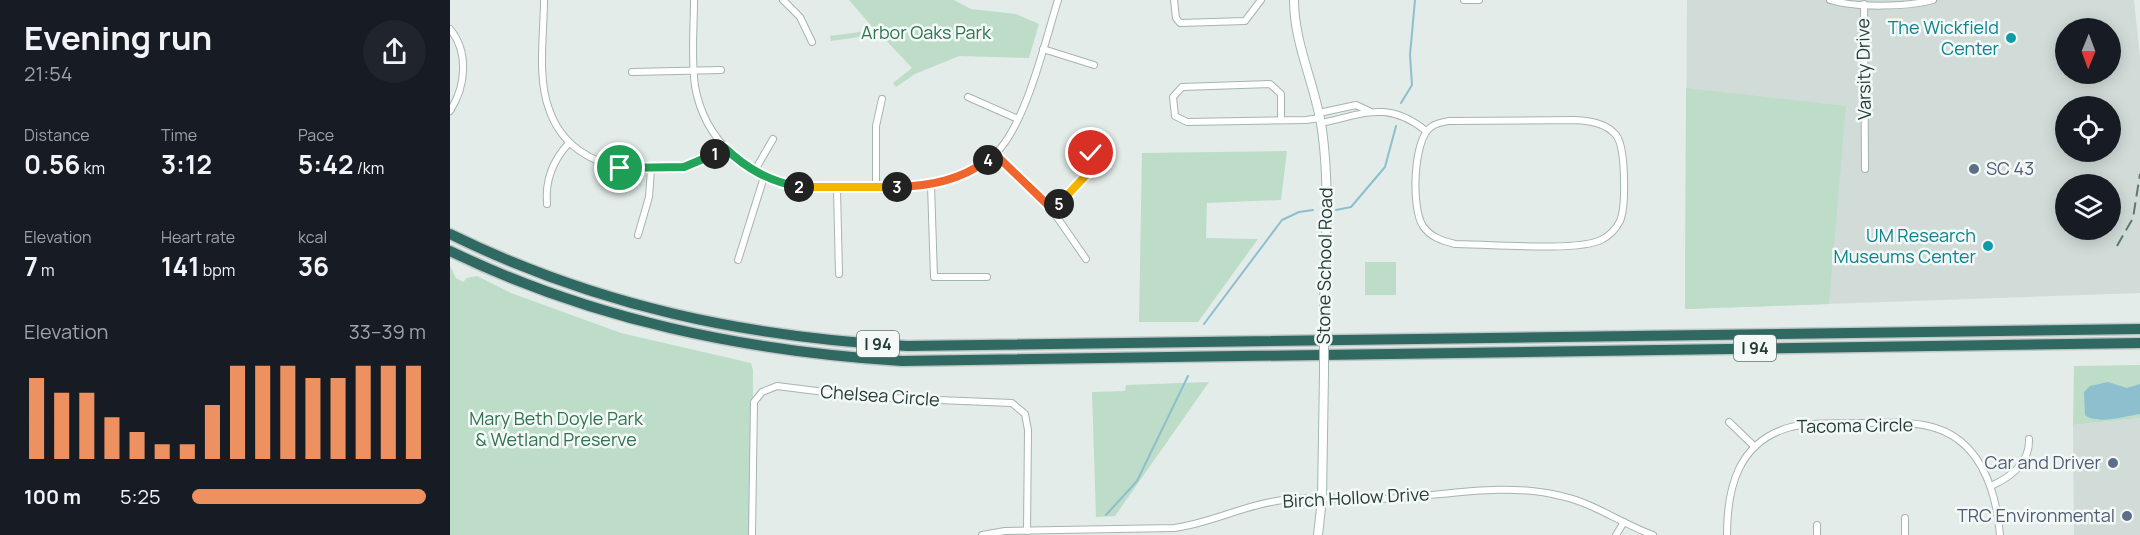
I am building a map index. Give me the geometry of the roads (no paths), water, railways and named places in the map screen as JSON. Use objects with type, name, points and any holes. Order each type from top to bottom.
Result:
[{"type":"highway","name":"I 94","points":[[450,234],[543,276],[659,312],[776,335],[877,344],[986,346],[2140,328]]},
{"type":"highway","name":"I 94","points":[[450,251],[526,285],[591,308],[666,328],[775,349],[902,361],[2140,343]]},
{"type":"main road","name":"Stone School Road","points":[[1293,0],[1297,34],[1320,118],[1325,167],[1322,499],[1318,535]]},
{"type":"street","points":[[544,0],[546,100],[554,121],[569,143],[608,165],[651,169],[684,167],[701,162],[725,148]]},
{"type":"street","points":[[694,0],[694,72],[703,112],[725,148],[754,172],[764,177],[799,188],[837,189],[931,185],[966,174],[995,154],[1018,119],[1058,0]]},
{"type":"street","points":[[783,0],[800,17],[812,42]]},
{"type":"street","points":[[1174,0],[1176,18],[1180,23],[1245,21],[1261,0]]},
{"type":"street","points":[[1464,0],[1479,0]]},
{"type":"street","name":"Varsity Drive","points":[[1830,0],[1864,4],[1865,169]]},
{"type":"street","points":[[1864,4],[1913,3],[1933,0]]},
{"type":"street","points":[[450,28],[459,44],[463,61],[461,83],[450,111]]},
{"type":"street","points":[[1043,49],[1094,65]]},
{"type":"street","points":[[632,72],[721,70]]},
{"type":"street","points":[[1281,120],[1281,94],[1270,84],[1182,87],[1173,97],[1173,112],[1181,121],[1281,120],[1358,116],[1369,111],[1386,111],[1403,117],[1426,131]]},
{"type":"street","points":[[968,98],[1018,119]]},
{"type":"street","points":[[876,188],[876,126],[882,99]]},
{"type":"street","points":[[1320,118],[1356,105],[1369,111]]},
{"type":"street","points":[[1575,120],[1605,126],[1617,136],[1623,153],[1623,212],[1620,222],[1615,230],[1604,239],[1576,245],[1455,244],[1439,240],[1424,228],[1417,207],[1417,153],[1426,131],[1449,121],[1575,120]]},
{"type":"street","points":[[754,172],[773,139]]},
{"type":"street","points":[[547,204],[549,176],[555,162],[569,143]]},
{"type":"street","points":[[1053,210],[1088,173],[1091,153]]},
{"type":"street","points":[[995,154],[1053,210],[1086,260]]},
{"type":"street","points":[[638,235],[649,197],[651,169]]},
{"type":"street","points":[[738,260],[764,177]]},
{"type":"street","points":[[931,185],[934,277],[987,277]]},
{"type":"street","points":[[837,189],[839,274]]},
{"type":"street","name":"Chelsea Circle","points":[[752,535],[754,402],[762,392],[777,386],[886,398],[1012,403],[1023,412],[1027,424],[1027,531]]},
{"type":"street","points":[[1729,422],[1755,447]]},
{"type":"street","name":"Tacoma Circle","points":[[1727,535],[1729,493],[1734,477],[1755,447],[1776,433],[1813,424],[1909,423],[1927,425],[1954,436],[1982,465],[1991,486],[2000,535]]},
{"type":"street","points":[[1991,486],[2004,480],[2024,461],[2030,449],[2029,439]]},
{"type":"street","name":"Birch Hollow Drive","points":[[982,535],[1027,531],[1174,528],[1272,502],[1380,499],[1482,489],[1521,490],[1573,499],[1653,535]]},
{"type":"street","points":[[1905,518],[1905,535]]},
{"type":"street","points":[[1616,535],[1624,522]]},
{"type":"street","points":[[1817,525],[1817,535]]},
{"type":"water","points":[[2108,382],[2127,388],[2140,384],[2140,414],[2104,420],[2085,415],[2084,392],[2090,386]]},
{"type":"waterway","points":[[1401,103],[1412,85],[1410,55],[1415,0]]},
{"type":"waterway","points":[[1336,210],[1351,207],[1385,167],[1396,126]]},
{"type":"waterway","points":[[1204,324],[1282,220],[1299,212],[1313,210]]},
{"type":"waterway","points":[[1106,515],[1137,481],[1188,376]]},
{"type":"railway","points":[[2117,246],[2133,218],[2140,174]]},
{"type":"place","name":"The Wickfield Center","points":[[2011,38]]},
{"type":"place","name":"SC 43","points":[[1974,169]]},
{"type":"place","name":"UM Research Museums Center","points":[[1988,246]]},
{"type":"place","name":"Car and Driver","points":[[2113,463]]},
{"type":"place","name":"TRC Environmental","points":[[2127,516]]},
{"type":"park label","name":"Arbor Oaks Park","points":[[926,33]]},
{"type":"park label","name":"Mary Beth Doyle Park & Wetland Preserve","points":[[556,429]]}]
